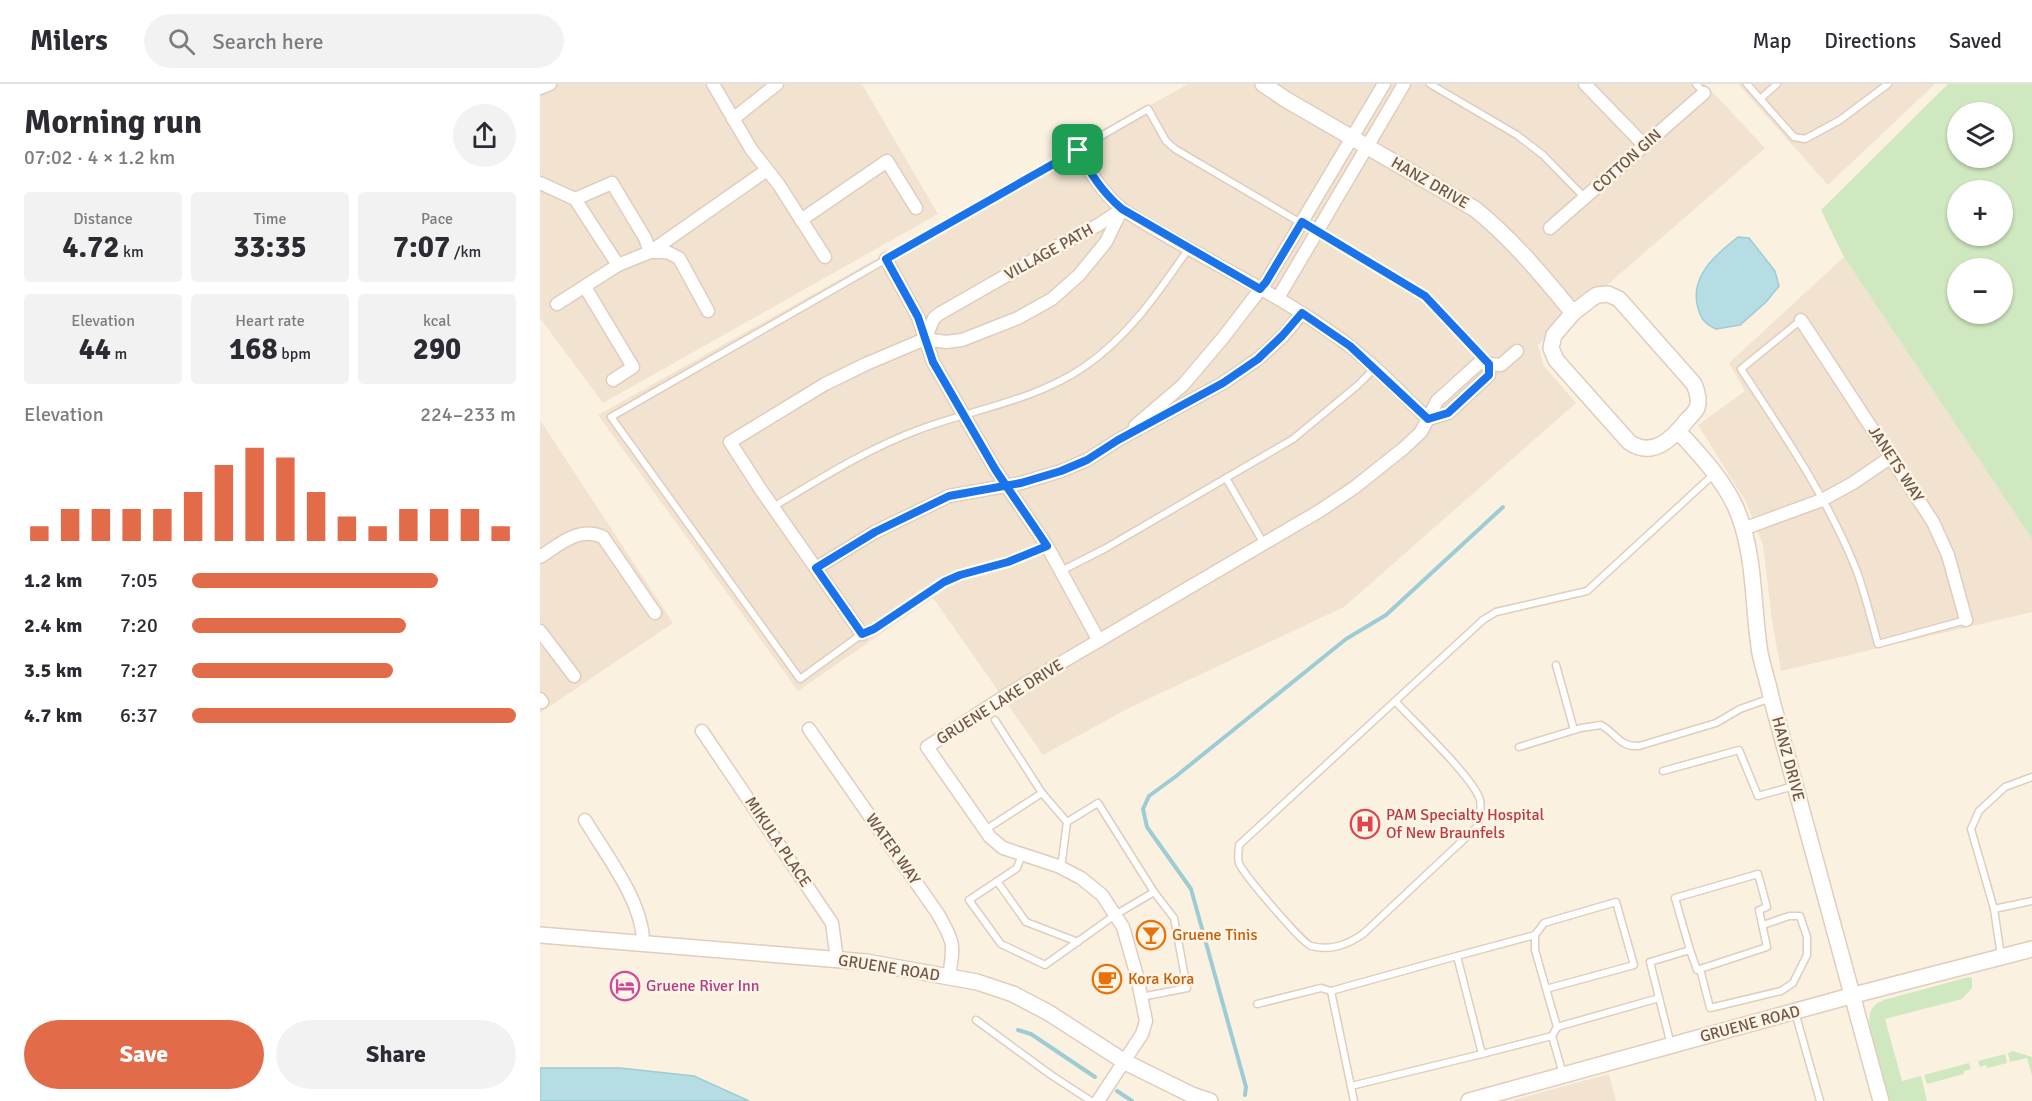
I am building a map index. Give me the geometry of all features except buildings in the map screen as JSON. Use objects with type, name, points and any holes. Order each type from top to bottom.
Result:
[{"type":"street","points":[[540,88],[550,84]]},
{"type":"street","points":[[713,84],[751,149],[825,257]]},
{"type":"street","points":[[733,118],[777,84]]},
{"type":"street","name":"HANZ DRIVE","points":[[1263,84],[1483,216],[1547,282],[1573,313]]},
{"type":"street","points":[[1118,440],[1183,385],[1266,282],[1384,84]]},
{"type":"street","points":[[1278,298],[1404,84]]},
{"type":"street","points":[[1585,84],[1644,145]]},
{"type":"street","name":"COTTON GIN","points":[[1550,228],[1644,145],[1700,88]]},
{"type":"street","points":[[1078,150],[1093,178],[1105,194],[1122,209],[1302,313],[1350,346],[1428,419]]},
{"type":"street","points":[[801,220],[887,161],[916,208]]},
{"type":"street","points":[[557,304],[618,265],[650,252],[767,170]]},
{"type":"street","points":[[540,183],[575,199],[618,265]]},
{"type":"street","points":[[575,199],[612,183],[645,238],[650,252]]},
{"type":"street","name":"VILLAGE PATH","points":[[925,339],[933,318],[939,314],[1098,225],[1122,209]]},
{"type":"street","name":"VILLAGE PATH","points":[[862,634],[730,442],[825,384],[866,364],[925,339],[946,342],[962,340],[1018,318],[1052,299],[1079,275],[1106,242],[1122,209]]},
{"type":"street","points":[[650,252],[667,252],[679,258],[708,311]]},
{"type":"street","points":[[886,259],[918,317],[933,362],[1005,485],[1047,546],[1099,641]]},
{"type":"street","points":[[585,286],[633,367],[613,380]]},
{"type":"street","points":[[1597,295],[1614,296],[1695,384],[1698,396],[1697,408],[1678,431],[1667,440],[1649,449],[1637,448],[1629,442],[1556,360],[1551,348],[1554,334],[1573,313],[1597,295]]},
{"type":"street","points":[[816,568],[875,532],[949,496],[1061,471],[1087,460],[1118,440],[1223,383],[1258,359],[1302,313]]},
{"type":"street","name":"JANETS WAY","points":[[1801,320],[1942,538],[1966,620]]},
{"type":"street","points":[[1489,364],[1501,365],[1517,351]]},
{"type":"street","name":"GRUENE LAKE DRIVE","points":[[1098,1101],[1142,1034],[1146,1021],[1122,927],[1102,895],[1081,878],[1061,868],[1003,848],[985,830],[927,747],[1008,694],[1321,510],[1355,487],[1404,448],[1421,432],[1428,419],[1448,413],[1489,375],[1489,364]]},
{"type":"street","name":"HANZ DRIVE","points":[[1678,431],[1714,474],[1732,501],[1743,529],[1754,576],[1760,652],[1881,1101]]},
{"type":"street","points":[[1743,529],[1822,500],[1891,458]]},
{"type":"street","points":[[540,557],[575,535],[591,532],[597,534],[603,537],[655,613]]},
{"type":"street","points":[[540,631],[574,676]]},
{"type":"street","name":"WATER WAY","points":[[809,729],[920,886],[952,939],[954,952],[950,977]]},
{"type":"street","name":"MIKULA PLACE","points":[[702,731],[832,922],[837,960]]},
{"type":"street","points":[[585,820],[634,903],[643,929],[643,944]]},
{"type":"street","name":"GRUENE ROAD","points":[[540,935],[837,960],[912,969],[977,982],[1013,994],[1049,1013],[1125,1062],[1192,1095],[1210,1101]]},
{"type":"street","name":"GRUENE ROAD","points":[[1469,1101],[1854,995],[2032,949]]},
{"type":"lane","points":[[1430,84],[1517,135],[1543,155],[1585,198]]},
{"type":"lane","points":[[1747,84],[1794,137],[1805,140],[1840,120],[1888,84]]},
{"type":"lane","points":[[1760,99],[1777,84]]},
{"type":"lane","points":[[1047,546],[1008,562],[960,575],[944,582],[874,629],[862,634],[800,679],[611,417],[1148,109],[1166,141],[1175,149],[1425,296],[1489,364]]},
{"type":"lane","points":[[773,507],[883,444],[963,414],[991,408],[1026,396],[1084,367],[1126,333],[1145,311],[1189,248]]},
{"type":"lane","points":[[1801,320],[1741,369],[1807,470],[1822,500],[1855,568],[1878,644],[1966,620]]},
{"type":"lane","points":[[1061,572],[1293,439],[1375,368]]},
{"type":"lane","points":[[1395,701],[1464,775],[1480,798],[1482,812],[1477,827],[1363,934],[1348,945],[1327,949],[1308,945],[1249,880],[1238,862],[1239,845],[1395,701],[1483,620],[1496,612],[1587,591],[1714,474]]},
{"type":"lane","points":[[1226,478],[1264,544]]},
{"type":"lane","points":[[1556,665],[1574,730]]},
{"type":"lane","points":[[1519,747],[1601,724],[1613,731],[1619,742],[1639,746],[1716,723],[1740,709],[1771,697]]},
{"type":"lane","points":[[995,720],[1042,793],[1067,822],[1061,868]]},
{"type":"lane","points":[[1663,771],[1739,750],[1758,796],[1795,786]]},
{"type":"lane","points":[[2001,957],[1994,909],[1971,829],[1979,811],[2005,787],[2032,777]]},
{"type":"lane","points":[[985,830],[1042,793]]},
{"type":"lane","points":[[1067,822],[1098,803],[1174,918],[1187,988],[1141,998]]},
{"type":"lane","points":[[1022,854],[1017,868],[969,900],[1001,944],[1045,965],[1115,915],[1154,891]]},
{"type":"lane","points":[[1758,874],[1767,907],[1759,910],[1762,925],[1767,947],[1697,970],[1675,898],[1758,874]]},
{"type":"lane","points":[[997,881],[1026,922],[1078,942]]},
{"type":"lane","points":[[1994,909],[2032,901]]},
{"type":"lane","points":[[1546,989],[1634,965],[1616,902],[1544,923],[1535,935],[1535,950],[1546,989],[1557,1026],[1552,1036],[1563,1075]]},
{"type":"lane","points":[[1700,969],[1710,1008],[1781,991],[1793,983],[1807,955],[1807,937],[1800,916],[1789,916],[1762,925]]},
{"type":"lane","points":[[1257,1005],[1322,988],[1331,991],[1535,935]]},
{"type":"lane","points":[[1672,1045],[1650,962],[1690,950]]},
{"type":"lane","points":[[1457,956],[1482,1054]]},
{"type":"lane","points":[[1331,991],[1354,1101]]},
{"type":"lane","points":[[1557,1026],[1659,998]]},
{"type":"lane","points":[[1795,1011],[1820,1101]]},
{"type":"lane","points":[[976,1020],[1091,1101]]},
{"type":"lane","points":[[1352,1086],[1552,1036]]},
{"type":"shaded area","points":[[540,84],[862,84],[938,214],[603,403],[540,318]]},
{"type":"shaded area","points":[[1188,84],[1705,84],[1765,148],[1538,345],[1544,366],[1576,403],[1344,607],[1129,708],[1043,755],[933,598],[798,691],[598,415]]},
{"type":"shaded area","points":[[1738,84],[1935,84],[1828,185]]},
{"type":"shaded area","points":[[1844,257],[2032,539],[2032,612],[1781,671],[1772,621],[1763,545],[1746,502],[1698,425],[1745,391],[1729,363]]},
{"type":"shaded area","points":[[540,420],[673,623],[540,713]]},
{"type":"shaded area","points":[[1609,1074],[1616,1101],[1510,1101]]},
{"type":"green space","points":[[1948,84],[2032,84],[2032,539],[1844,257],[1821,210]]},
{"type":"green space","points":[[1972,978],[1972,988],[1962,999],[1885,1019],[1902,1081],[1921,1076],[1927,1101],[1890,1101],[1871,1031],[1872,1008],[1884,1000]]},
{"type":"green space","points":[[2013,1051],[2032,1057],[2032,1076],[2027,1058],[2010,1062],[2008,1053]]},
{"type":"green space","points":[[2005,1054],[2007,1063],[1987,1068],[1986,1065],[1980,1067],[1978,1061]]},
{"type":"green space","points":[[1969,1063],[1971,1069],[1964,1071],[1964,1074],[1927,1084],[1924,1075]]},
{"type":"water","points":[[1738,237],[1749,238],[1775,271],[1779,286],[1766,302],[1740,325],[1716,329],[1706,323],[1701,315],[1696,297],[1697,286],[1713,259]]},
{"type":"water","points":[[540,1068],[620,1068],[694,1076],[749,1101],[540,1101]]},
{"type":"waterway","points":[[1245,1095],[1246,1087],[1191,889],[1147,827],[1143,809],[1149,796],[1346,639],[1386,615],[1503,507]]},
{"type":"waterway","points":[[1018,1030],[1031,1034],[1095,1077]]},
{"type":"waterway","points":[[1117,1091],[1132,1101]]},
{"type":"place","name":"PAM Specialty Hospital Of New Braunfels","points":[[1365,824]]},
{"type":"place","name":"Gruene Tinis","points":[[1151,935]]},
{"type":"place","name":"Kora Kora","points":[[1107,979]]},
{"type":"place","name":"Gruene River Inn","points":[[625,986]]},
{"type":"route","points":[[1078,150],[886,259],[918,317],[933,362],[995,469],[1005,485],[1047,546],[1008,562],[960,575],[944,582],[874,629],[862,634],[816,568],[875,532],[949,496],[1005,485],[1021,483],[1061,471],[1087,460],[1118,440],[1223,383],[1258,359],[1302,313],[1350,346],[1428,419],[1448,413],[1489,375],[1489,364],[1425,296],[1302,222],[1260,289],[1122,209],[1105,194],[1093,178],[1078,150]]}]
